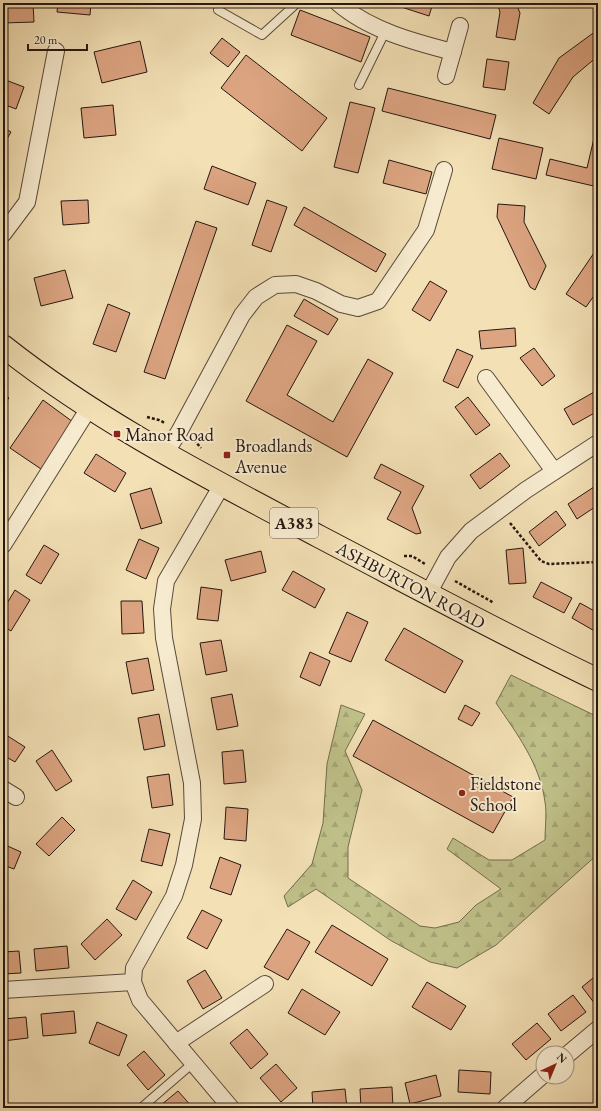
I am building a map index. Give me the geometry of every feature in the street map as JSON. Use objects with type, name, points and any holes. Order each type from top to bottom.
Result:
[{"type":"main road","name":"ASHBURTON ROAD","points":[[3,346],[89,408],[222,485],[428,594],[598,680]]},
{"type":"street","points":[[338,3],[373,25],[420,43],[452,52]]},
{"type":"street","points":[[446,76],[460,26]]},
{"type":"street","points":[[3,234],[27,202],[56,50]]},
{"type":"street","points":[[165,453],[179,432],[242,315],[256,297],[275,285],[296,284],[316,291],[341,304],[358,308],[378,300],[426,230],[444,170]]},
{"type":"street","points":[[486,378],[554,471]]},
{"type":"street","points":[[3,545],[89,408]]},
{"type":"street","points":[[428,594],[448,557],[471,531],[554,471],[598,443]]},
{"type":"street","points":[[222,485],[166,581],[162,609],[164,638],[192,783],[193,819],[184,865],[174,896],[134,968],[133,982],[140,1000],[231,1108]]},
{"type":"street","points":[[3,990],[133,982]]},
{"type":"street","points":[[176,1043],[265,984]]},
{"type":"street","points":[[575,1048],[598,1029]]},
{"type":"street","points":[[504,1108],[535,1082]]},
{"type":"lane","points":[[218,10],[262,35],[297,3]]},
{"type":"lane","points":[[360,85],[386,30]]},
{"type":"lane","points":[[140,1108],[193,1062]]},
{"type":"path","points":[[143,416],[159,420],[192,438],[203,451]]},
{"type":"path","points":[[499,510],[541,561],[549,564],[598,562]]},
{"type":"path","points":[[398,556],[412,556],[500,606]]},
{"type":"green space","points":[[511,675],[598,717],[598,854],[496,945],[457,968],[430,962],[390,940],[316,889],[288,907],[284,896],[312,864],[323,823],[327,764],[341,705],[365,714],[345,751],[362,790],[348,847],[348,878],[420,926],[435,928],[459,922],[476,905],[501,889],[447,849],[453,838],[489,860],[512,860],[545,840],[546,807],[538,775],[533,762],[512,726],[496,703]]},
{"type":"building","points":[[3,3],[33,3],[34,22],[3,23]]},
{"type":"building","points":[[58,3],[91,3],[90,15],[57,12]]},
{"type":"building","points":[[276,3],[286,3],[280,8]]},
{"type":"building","points":[[389,3],[433,3],[429,16]]},
{"type":"building","points":[[494,3],[516,3],[520,13],[515,40],[496,37],[500,12],[498,6]]},
{"type":"building","points":[[300,10],[370,37],[361,62],[291,35]]},
{"type":"building","points":[[596,31],[598,33],[598,56],[573,77],[549,114],[533,103],[559,58]]},
{"type":"building","points":[[222,38],[240,52],[228,67],[210,53]]},
{"type":"building","points":[[140,41],[147,72],[102,83],[94,52]]},
{"type":"building","points":[[246,55],[327,118],[302,151],[221,88]]},
{"type":"building","points":[[487,59],[509,62],[505,90],[483,87]]},
{"type":"building","points":[[3,79],[24,87],[16,109],[3,104]]},
{"type":"building","points":[[388,88],[496,115],[490,139],[382,111]]},
{"type":"building","points":[[350,102],[375,108],[358,173],[334,167]]},
{"type":"building","points":[[113,105],[116,135],[84,138],[81,108]]},
{"type":"building","points":[[598,121],[598,187],[546,175],[550,159],[587,168]]},
{"type":"building","points":[[3,127],[11,132],[3,146]]},
{"type":"building","points":[[499,138],[543,148],[536,179],[492,169]]},
{"type":"building","points":[[389,160],[432,172],[426,194],[383,183]]},
{"type":"building","points":[[212,166],[256,183],[248,205],[204,189]]},
{"type":"building","points":[[88,200],[89,223],[63,225],[61,201]]},
{"type":"building","points":[[267,200],[287,207],[271,252],[252,245]]},
{"type":"building","points":[[498,204],[525,206],[524,222],[546,266],[535,290],[530,287],[497,217]]},
{"type":"building","points":[[304,207],[386,254],[376,272],[294,225]]},
{"type":"building","points":[[196,221],[217,228],[165,379],[144,372]]},
{"type":"building","points":[[598,247],[598,290],[586,307],[566,294]]},
{"type":"building","points":[[65,270],[73,298],[41,306],[34,278]]},
{"type":"building","points":[[430,281],[447,291],[430,321],[412,310]]},
{"type":"building","points":[[304,299],[338,319],[328,335],[294,316]]},
{"type":"building","points":[[108,304],[130,313],[116,352],[93,344]]},
{"type":"building","points":[[287,325],[317,341],[287,395],[333,422],[368,359],[393,373],[347,457],[246,401]]},
{"type":"building","points":[[515,328],[516,346],[481,349],[479,331]]},
{"type":"building","points":[[534,348],[555,376],[542,386],[520,358]]},
{"type":"building","points":[[457,349],[473,356],[458,388],[443,381]]},
{"type":"building","points":[[596,391],[598,395],[598,411],[573,425],[564,409]]},
{"type":"building","points":[[3,393],[9,398],[3,405]]},
{"type":"building","points":[[468,397],[490,425],[476,435],[455,407]]},
{"type":"building","points":[[43,400],[73,422],[41,469],[10,448]]},
{"type":"building","points":[[500,453],[510,466],[480,489],[470,475]]},
{"type":"building","points":[[96,454],[126,473],[115,492],[84,473]]},
{"type":"building","points":[[381,464],[424,486],[412,508],[421,533],[416,534],[387,519],[401,492],[374,478]]},
{"type":"building","points":[[597,485],[598,505],[577,519],[568,504]]},
{"type":"building","points":[[151,488],[162,523],[141,529],[130,494]]},
{"type":"building","points":[[556,511],[566,525],[539,546],[529,532]]},
{"type":"building","points":[[139,539],[159,548],[146,579],[126,570]]},
{"type":"building","points":[[44,545],[59,554],[41,584],[26,575]]},
{"type":"building","points":[[523,548],[526,583],[509,584],[506,550]]},
{"type":"building","points":[[261,551],[266,572],[231,581],[225,560]]},
{"type":"building","points":[[293,571],[325,589],[315,608],[282,590]]},
{"type":"building","points":[[541,582],[572,598],[564,613],[533,597]]},
{"type":"building","points":[[201,587],[222,590],[218,621],[197,619]]},
{"type":"building","points":[[15,590],[30,600],[11,631],[3,626],[3,610]]},
{"type":"building","points":[[121,601],[142,601],[144,633],[122,634]]},
{"type":"building","points":[[580,603],[598,613],[598,633],[572,618]]},
{"type":"building","points":[[347,612],[368,622],[351,662],[329,653]]},
{"type":"building","points":[[404,628],[463,661],[445,693],[385,660]]},
{"type":"building","points":[[221,640],[227,671],[206,675],[200,643]]},
{"type":"building","points":[[310,652],[330,661],[320,686],[300,677]]},
{"type":"building","points":[[148,658],[154,690],[132,694],[126,662]]},
{"type":"building","points":[[232,694],[238,726],[217,730],[211,698]]},
{"type":"building","points":[[465,705],[480,713],[472,726],[458,719]]},
{"type":"building","points":[[159,714],[165,746],[144,750],[138,718]]},
{"type":"building","points":[[373,720],[513,797],[493,833],[353,756]]},
{"type":"building","points":[[3,733],[25,747],[15,762],[3,755]]},
{"type":"building","points":[[52,750],[72,781],[56,791],[36,761]]},
{"type":"building","points":[[243,750],[246,782],[224,784],[222,752]]},
{"type":"building","points":[[169,774],[173,805],[152,808],[147,777]]},
{"type":"building","points":[[226,807],[248,809],[246,841],[224,839]]},
{"type":"building","points":[[62,817],[75,830],[49,856],[36,844]]},
{"type":"building","points":[[149,829],[170,834],[162,866],[141,861]]},
{"type":"building","points":[[3,844],[21,852],[14,869],[3,865]]},
{"type":"building","points":[[220,857],[241,865],[231,895],[210,888]]},
{"type":"building","points":[[133,880],[152,892],[136,920],[116,909]]},
{"type":"building","points":[[202,910],[222,920],[207,949],[187,938]]},
{"type":"building","points":[[107,919],[122,935],[95,960],[81,944]]},
{"type":"building","points":[[332,925],[388,959],[372,986],[315,952]]},
{"type":"building","points":[[287,929],[310,942],[288,980],[264,967]]},
{"type":"building","points":[[67,946],[69,968],[36,971],[34,949]]},
{"type":"building","points":[[19,951],[21,973],[3,974],[3,952]]},
{"type":"building","points":[[205,970],[222,998],[203,1009],[187,981]]},
{"type":"building","points":[[598,974],[598,1002],[595,1004],[582,987]]},
{"type":"building","points":[[427,982],[466,1006],[451,1030],[412,1007]]},
{"type":"building","points":[[302,989],[340,1012],[325,1035],[288,1013]]},
{"type":"building","points":[[573,995],[586,1012],[561,1031],[548,1014]]},
{"type":"building","points":[[74,1011],[76,1033],[43,1036],[41,1014]]},
{"type":"building","points":[[26,1017],[28,1038],[3,1041],[3,1019]]},
{"type":"building","points":[[97,1022],[127,1035],[119,1056],[89,1043]]},
{"type":"building","points":[[537,1023],[551,1039],[544,1045],[535,1045],[535,1052],[526,1060],[512,1044]]},
{"type":"building","points":[[247,1029],[268,1054],[251,1069],[230,1043]]},
{"type":"building","points":[[144,1051],[165,1075],[148,1090],[127,1065]]},
{"type":"building","points":[[276,1064],[297,1088],[281,1102],[260,1078]]},
{"type":"building","points":[[459,1070],[491,1072],[490,1094],[458,1092]]},
{"type":"building","points":[[436,1075],[441,1096],[410,1104],[405,1083]]},
{"type":"building","points":[[392,1087],[393,1108],[361,1108],[360,1089]]},
{"type":"building","points":[[345,1089],[347,1108],[313,1108],[312,1092]]},
{"type":"building","points":[[178,1091],[193,1108],[164,1108],[161,1105]]},
{"type":"place","name":"Manor Road","points":[[117,434]]},
{"type":"place","name":"Broadlands Avenue","points":[[227,455]]},
{"type":"place","name":"Fieldstone School","points":[[462,793]]}]
